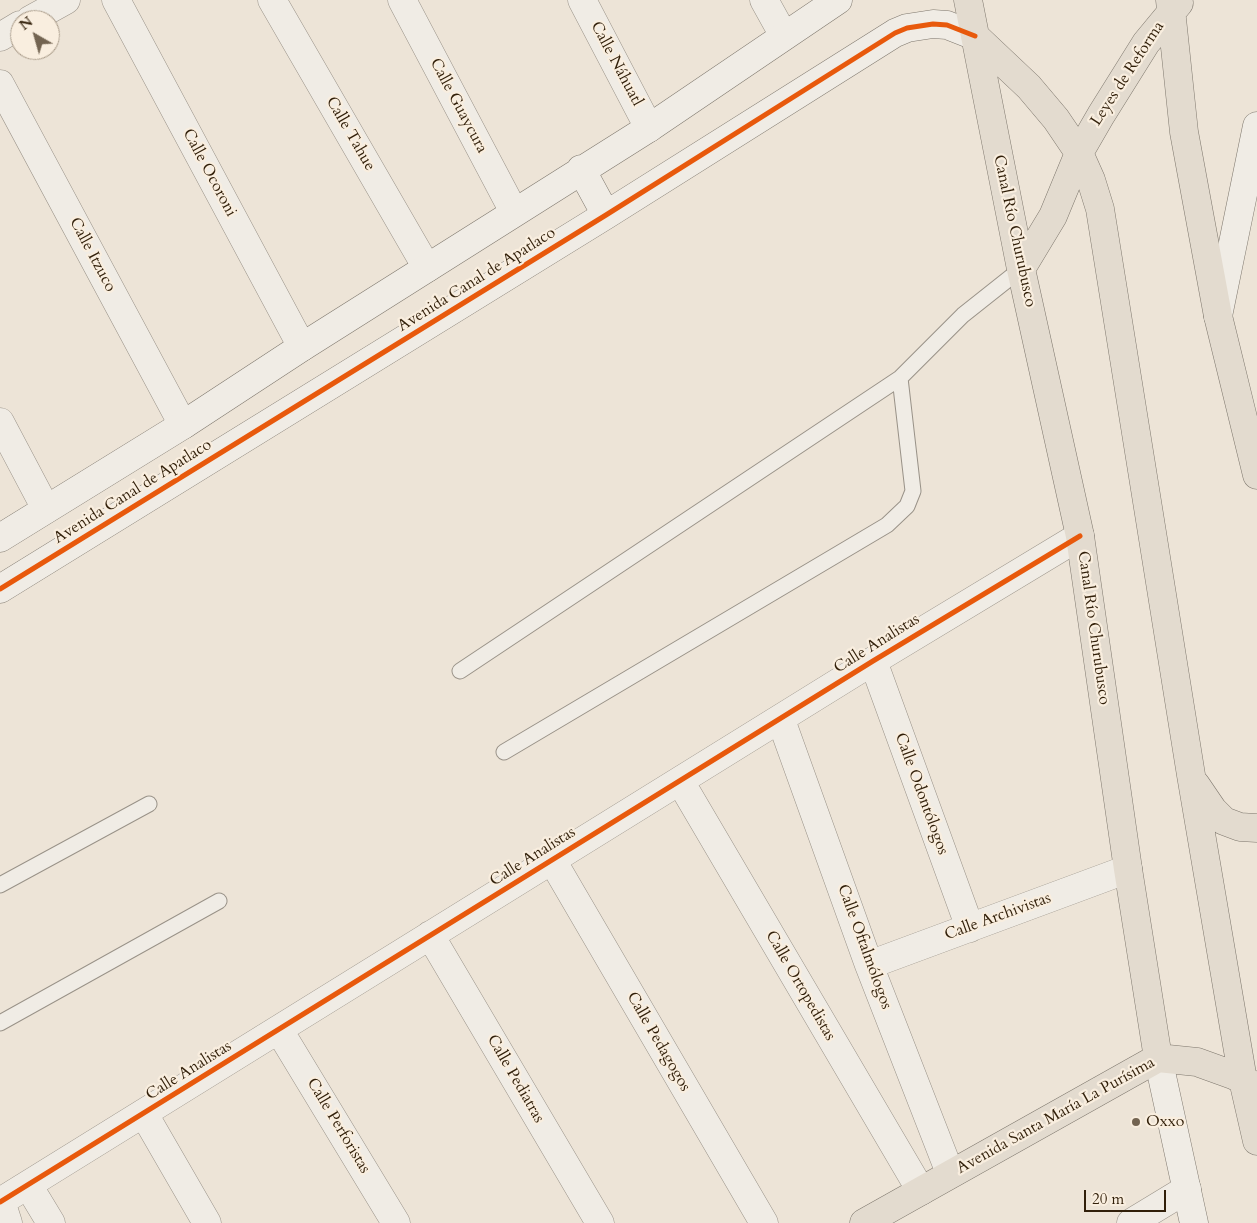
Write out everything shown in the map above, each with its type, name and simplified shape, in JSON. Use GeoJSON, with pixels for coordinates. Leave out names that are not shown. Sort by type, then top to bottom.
{"type":"FeatureCollection","features":[{"type":"Feature","properties":{"kind":"main road","name":"Canal Río Churubusco"},"geometry":{"type":"LineString","coordinates":[[968,0],[1021,269],[1080,536],[1128,869],[1158,1058]]}},
{"type":"Feature","properties":{"kind":"main road"},"geometry":{"type":"LineString","coordinates":[[1171,2],[1184,132],[1218,316],[1257,475]]}},
{"type":"Feature","properties":{"kind":"main road","name":"Leyes de Reforma"},"geometry":{"type":"LineString","coordinates":[[1021,269],[1054,216],[1079,153],[1171,2]]}},
{"type":"Feature","properties":{"kind":"main road"},"geometry":{"type":"LineString","coordinates":[[975,36],[1029,87],[1056,119],[1079,153],[1091,180],[1105,236],[1191,775],[1250,1083],[1257,1141]]}},
{"type":"Feature","properties":{"kind":"main road"},"geometry":{"type":"LineString","coordinates":[[1191,775],[1198,789],[1224,822],[1240,827],[1257,828]]}},
{"type":"Feature","properties":{"kind":"main road","name":"Avenida Santa María La Purísima"},"geometry":{"type":"LineString","coordinates":[[864,1223],[1158,1058],[1197,1062],[1250,1083]]}},
{"type":"Feature","properties":{"kind":"street","name":"Calle Ocoroni"},"geometry":{"type":"LineString","coordinates":[[116,0],[302,347]]}},
{"type":"Feature","properties":{"kind":"street","name":"Calle Tahue"},"geometry":{"type":"LineString","coordinates":[[272,0],[427,268]]}},
{"type":"Feature","properties":{"kind":"street","name":"Calle Guaycura"},"geometry":{"type":"LineString","coordinates":[[402,0],[514,212]]}},
{"type":"Feature","properties":{"kind":"street","name":"Calle Náhuatl"},"geometry":{"type":"LineString","coordinates":[[582,0],[649,128]]}},
{"type":"Feature","properties":{"kind":"street"},"geometry":{"type":"LineString","coordinates":[[764,0],[784,36]]}},
{"type":"Feature","properties":{"kind":"street","name":"Avenida Canal de Apatlaco"},"geometry":{"type":"LineString","coordinates":[[0,538],[183,425],[302,347],[649,128],[838,0]]}},
{"type":"Feature","properties":{"kind":"street"},"geometry":{"type":"LineString","coordinates":[[46,10],[58,2]]}},
{"type":"Feature","properties":{"kind":"street","name":"Avenida Canal de Apatlaco"},"geometry":{"type":"LineString","coordinates":[[0,589],[606,215],[895,33],[907,28],[933,24],[948,25],[975,36]]}},
{"type":"Feature","properties":{"kind":"street","name":"Calle Itzuco"},"geometry":{"type":"LineString","coordinates":[[0,84],[183,425]]}},
{"type":"Feature","properties":{"kind":"street"},"geometry":{"type":"LineString","coordinates":[[1218,316],[1257,126]]}},
{"type":"Feature","properties":{"kind":"street"},"geometry":{"type":"LineString","coordinates":[[582,169],[606,215]]}},
{"type":"Feature","properties":{"kind":"street"},"geometry":{"type":"LineString","coordinates":[[0,422],[46,509]]}},
{"type":"Feature","properties":{"kind":"street","name":"Calle Analistas"},"geometry":{"type":"LineString","coordinates":[[3,1208],[28,1184],[781,720],[873,661],[1080,536]]}},
{"type":"Feature","properties":{"kind":"street","name":"Calle Odontólogos"},"geometry":{"type":"LineString","coordinates":[[873,661],[970,928]]}},
{"type":"Feature","properties":{"kind":"street","name":"Calle Oftalmólogos"},"geometry":{"type":"LineString","coordinates":[[781,720],[869,965],[950,1174]]}},
{"type":"Feature","properties":{"kind":"street","name":"Calle Ortopedistas"},"geometry":{"type":"LineString","coordinates":[[680,781],[921,1191]]}},
{"type":"Feature","properties":{"kind":"street","name":"Calle Pedagogos"},"geometry":{"type":"LineString","coordinates":[[552,860],[764,1223]]}},
{"type":"Feature","properties":{"kind":"street","name":"Calle Archivistas"},"geometry":{"type":"LineString","coordinates":[[869,965],[1128,869]]}},
{"type":"Feature","properties":{"kind":"street","name":"Calle Pediatras"},"geometry":{"type":"LineString","coordinates":[[430,935],[600,1223]]}},
{"type":"Feature","properties":{"kind":"street","name":"Calle Perforistas"},"geometry":{"type":"LineString","coordinates":[[279,1030],[396,1223]]}},
{"type":"Feature","properties":{"kind":"street","name":"Canal Río Churubusco"},"geometry":{"type":"LineString","coordinates":[[1158,1058],[1194,1223]]}},
{"type":"Feature","properties":{"kind":"street"},"geometry":{"type":"LineString","coordinates":[[144,1114],[207,1223]]}},
{"type":"Feature","properties":{"kind":"street"},"geometry":{"type":"LineString","coordinates":[[28,1184],[51,1223]]}},
{"type":"Feature","properties":{"kind":"street"},"geometry":{"type":"LineString","coordinates":[[1131,1223],[1187,1189]]}},
{"type":"Feature","properties":{"kind":"lane"},"geometry":{"type":"LineString","coordinates":[[460,671],[900,378],[963,316],[1021,269]]}},
{"type":"Feature","properties":{"kind":"lane"},"geometry":{"type":"LineString","coordinates":[[504,752],[887,524],[907,506],[913,491],[900,378]]}},
{"type":"Feature","properties":{"kind":"lane"},"geometry":{"type":"LineString","coordinates":[[0,885],[149,804]]}},
{"type":"Feature","properties":{"kind":"lane"},"geometry":{"type":"LineString","coordinates":[[0,1023],[219,901]]}},
{"type":"Feature","properties":{"kind":"cycle path"},"geometry":{"type":"LineString","coordinates":[[0,589],[606,215],[895,33],[907,28],[933,24],[947,25],[975,36]]}},
{"type":"Feature","properties":{"kind":"cycle path"},"geometry":{"type":"LineString","coordinates":[[0,1202],[873,661],[1080,536]]}},
{"type":"Feature","properties":{"kind":"place","name":"Oxxo"},"geometry":{"type":"Point","coordinates":[1136,1122]}}]}
